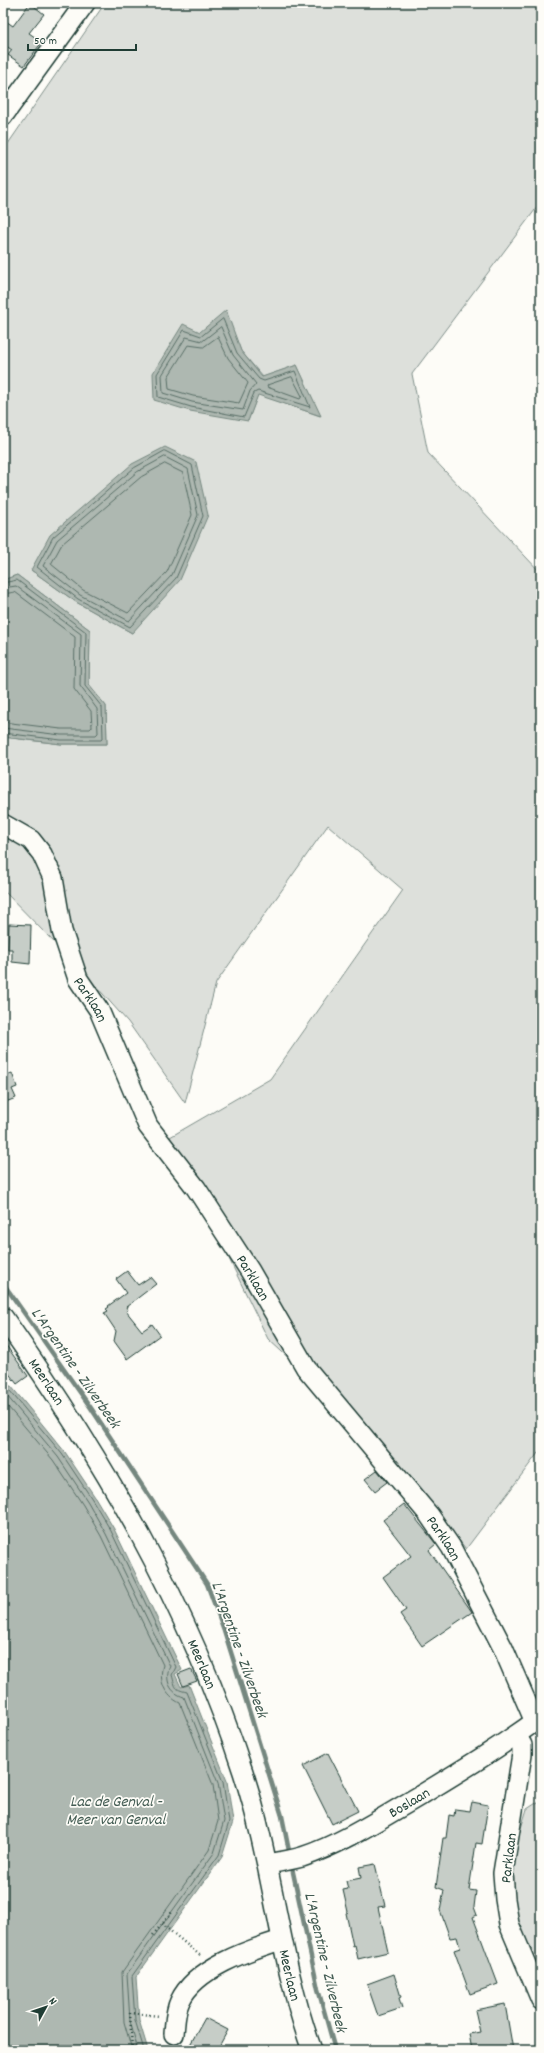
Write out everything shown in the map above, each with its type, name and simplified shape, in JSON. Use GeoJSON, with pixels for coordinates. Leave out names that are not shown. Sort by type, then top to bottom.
{"type":"FeatureCollection","features":[{"type":"Feature","properties":{"kind":"street"},"geometry":{"type":"LineString","coordinates":[[3,116],[85,3]]}},
{"type":"Feature","properties":{"kind":"street","name":"Parklaan"},"geometry":{"type":"LineString","coordinates":[[3,824],[31,840],[42,854],[53,878],[62,931],[78,980],[99,1010],[148,1126],[200,1194],[250,1271],[306,1368],[429,1515],[451,1547],[538,1720]]}},
{"type":"Feature","properties":{"kind":"street","name":"Meerlaan"},"geometry":{"type":"LineString","coordinates":[[3,1317],[58,1396],[122,1501],[179,1608],[214,1687],[275,1863],[281,1940],[302,2022],[312,2050]]}},
{"type":"Feature","properties":{"kind":"street","name":"Boslaan"},"geometry":{"type":"LineString","coordinates":[[275,1863],[302,1857],[324,1848],[380,1819],[517,1736],[538,1720]]}},
{"type":"Feature","properties":{"kind":"street","name":"Parklaan"},"geometry":{"type":"LineString","coordinates":[[517,1736],[522,1745],[522,1754],[503,1873],[505,1900],[509,1924],[538,1982],[541,2000]]}},
{"type":"Feature","properties":{"kind":"street"},"geometry":{"type":"LineString","coordinates":[[174,2034],[175,2019],[180,2000],[198,1978],[211,1969],[255,1948],[281,1940]]}},
{"type":"Feature","properties":{"kind":"path"},"geometry":{"type":"LineString","coordinates":[[153,1935],[173,1911]]}},
{"type":"Feature","properties":{"kind":"path"},"geometry":{"type":"LineString","coordinates":[[162,1924],[204,1958],[211,1969]]}},
{"type":"Feature","properties":{"kind":"path"},"geometry":{"type":"LineString","coordinates":[[132,2050],[130,2013],[143,2013]]}},
{"type":"Feature","properties":{"kind":"shaded area"},"geometry":{"type":"Polygon","coordinates":[[[105,3],[541,3],[541,202],[412,374],[428,453],[541,573],[541,1449],[466,1549],[384,1446],[268,1339],[170,1137],[270,1079],[403,890],[328,825],[216,983],[185,1103],[128,1022],[87,976],[3,890],[3,737],[61,744],[107,744],[106,706],[89,686],[90,630],[17,575],[3,580],[3,151],[105,3]],[[225,311],[248,421],[258,394],[320,416],[297,365],[263,377],[241,351],[225,311]],[[31,570],[76,602],[132,633],[31,570]]]}},
{"type":"Feature","properties":{"kind":"shaded area"},"geometry":{"type":"Polygon","coordinates":[[[541,1800],[541,1994],[525,1992],[508,1870],[527,1809],[541,1800]]]}},
{"type":"Feature","properties":{"kind":"water"},"geometry":{"type":"Polygon","coordinates":[[[226,310],[241,351],[262,377],[297,365],[321,416],[258,395],[248,421],[190,411],[154,400],[153,373],[183,324],[200,332],[226,310]]]}},
{"type":"Feature","properties":{"kind":"water"},"geometry":{"type":"Polygon","coordinates":[[[165,447],[196,462],[208,515],[180,580],[132,633],[76,602],[31,570],[50,535],[132,464],[165,447]]]}},
{"type":"Feature","properties":{"kind":"water"},"geometry":{"type":"Polygon","coordinates":[[[17,575],[90,630],[89,685],[106,706],[107,744],[61,744],[3,737],[3,580],[17,575]]]}},
{"type":"Feature","properties":{"kind":"water","name":"Lac de Genval - Meer van Genval"},"geometry":{"type":"Polygon","coordinates":[[[3,1381],[8,1386],[11,1386],[65,1452],[114,1529],[182,1670],[175,1674],[181,1687],[189,1685],[227,1781],[233,1822],[222,1857],[136,1977],[139,2020],[148,2050],[3,2050],[3,1381]]]}},
{"type":"Feature","properties":{"kind":"building"},"geometry":{"type":"Polygon","coordinates":[[[30,3],[44,14],[29,33],[42,42],[24,66],[8,55],[12,50],[3,44],[3,19],[13,26],[30,3]]]}},
{"type":"Feature","properties":{"kind":"building"},"geometry":{"type":"Polygon","coordinates":[[[9,924],[31,925],[30,964],[12,962],[12,949],[8,949],[9,924]]]}},
{"type":"Feature","properties":{"kind":"building"},"geometry":{"type":"Polygon","coordinates":[[[3,1067],[7,1075],[12,1073],[17,1087],[12,1089],[16,1098],[3,1103],[3,1067]]]}},
{"type":"Feature","properties":{"kind":"building"},"geometry":{"type":"Polygon","coordinates":[[[127,1271],[138,1285],[150,1277],[156,1284],[126,1307],[128,1310],[126,1311],[142,1331],[152,1324],[160,1335],[127,1359],[114,1341],[116,1331],[104,1313],[108,1311],[106,1309],[109,1307],[108,1306],[126,1293],[116,1279],[127,1271]]]}},
{"type":"Feature","properties":{"kind":"building"},"geometry":{"type":"Polygon","coordinates":[[[3,1341],[28,1376],[17,1384],[3,1366],[3,1341]]]}},
{"type":"Feature","properties":{"kind":"building"},"geometry":{"type":"Polygon","coordinates":[[[377,1470],[387,1482],[375,1491],[365,1479],[377,1470]]]}},
{"type":"Feature","properties":{"kind":"building"},"geometry":{"type":"Polygon","coordinates":[[[404,1504],[436,1544],[429,1550],[472,1612],[422,1646],[400,1614],[406,1610],[383,1577],[411,1556],[383,1520],[404,1504]]]}},
{"type":"Feature","properties":{"kind":"building"},"geometry":{"type":"Polygon","coordinates":[[[191,1669],[197,1681],[183,1686],[178,1674],[191,1669]]]}},
{"type":"Feature","properties":{"kind":"building"},"geometry":{"type":"Polygon","coordinates":[[[328,1753],[358,1811],[332,1824],[303,1766],[328,1753]]]}},
{"type":"Feature","properties":{"kind":"building"},"geometry":{"type":"Polygon","coordinates":[[[472,1802],[488,1805],[482,1844],[476,1843],[469,1890],[476,1891],[474,1907],[477,1915],[473,1917],[498,1984],[470,1994],[454,1950],[460,1948],[457,1937],[450,1938],[440,1910],[444,1890],[436,1887],[443,1838],[446,1838],[449,1815],[454,1816],[455,1809],[470,1811],[472,1802]]]}},
{"type":"Feature","properties":{"kind":"building"},"geometry":{"type":"Polygon","coordinates":[[[375,1864],[385,1906],[378,1907],[388,1952],[358,1959],[355,1945],[353,1946],[343,1890],[348,1889],[346,1881],[361,1878],[359,1867],[375,1864]]]}},
{"type":"Feature","properties":{"kind":"building"},"geometry":{"type":"Polygon","coordinates":[[[394,1974],[401,1997],[399,1998],[402,2008],[378,2016],[367,1984],[394,1974]]]}},
{"type":"Feature","properties":{"kind":"building"},"geometry":{"type":"Polygon","coordinates":[[[505,2004],[513,2050],[472,2050],[469,2034],[480,2032],[475,2010],[505,2004]]]}},
{"type":"Feature","properties":{"kind":"building"},"geometry":{"type":"Polygon","coordinates":[[[205,2018],[228,2030],[217,2050],[187,2050],[205,2018]]]}},
{"type":"Feature","properties":{"kind":"waterway","name":"L'Argentine - Zilverbeek"},"geometry":{"type":"LineString","coordinates":[[3,1283],[91,1408],[207,1584],[224,1630],[282,1816],[290,1856]]}},
{"type":"Feature","properties":{"kind":"waterway","name":"L'Argentine - Zilverbeek"},"geometry":{"type":"LineString","coordinates":[[291,1863],[318,1989],[335,2050]]}}]}
